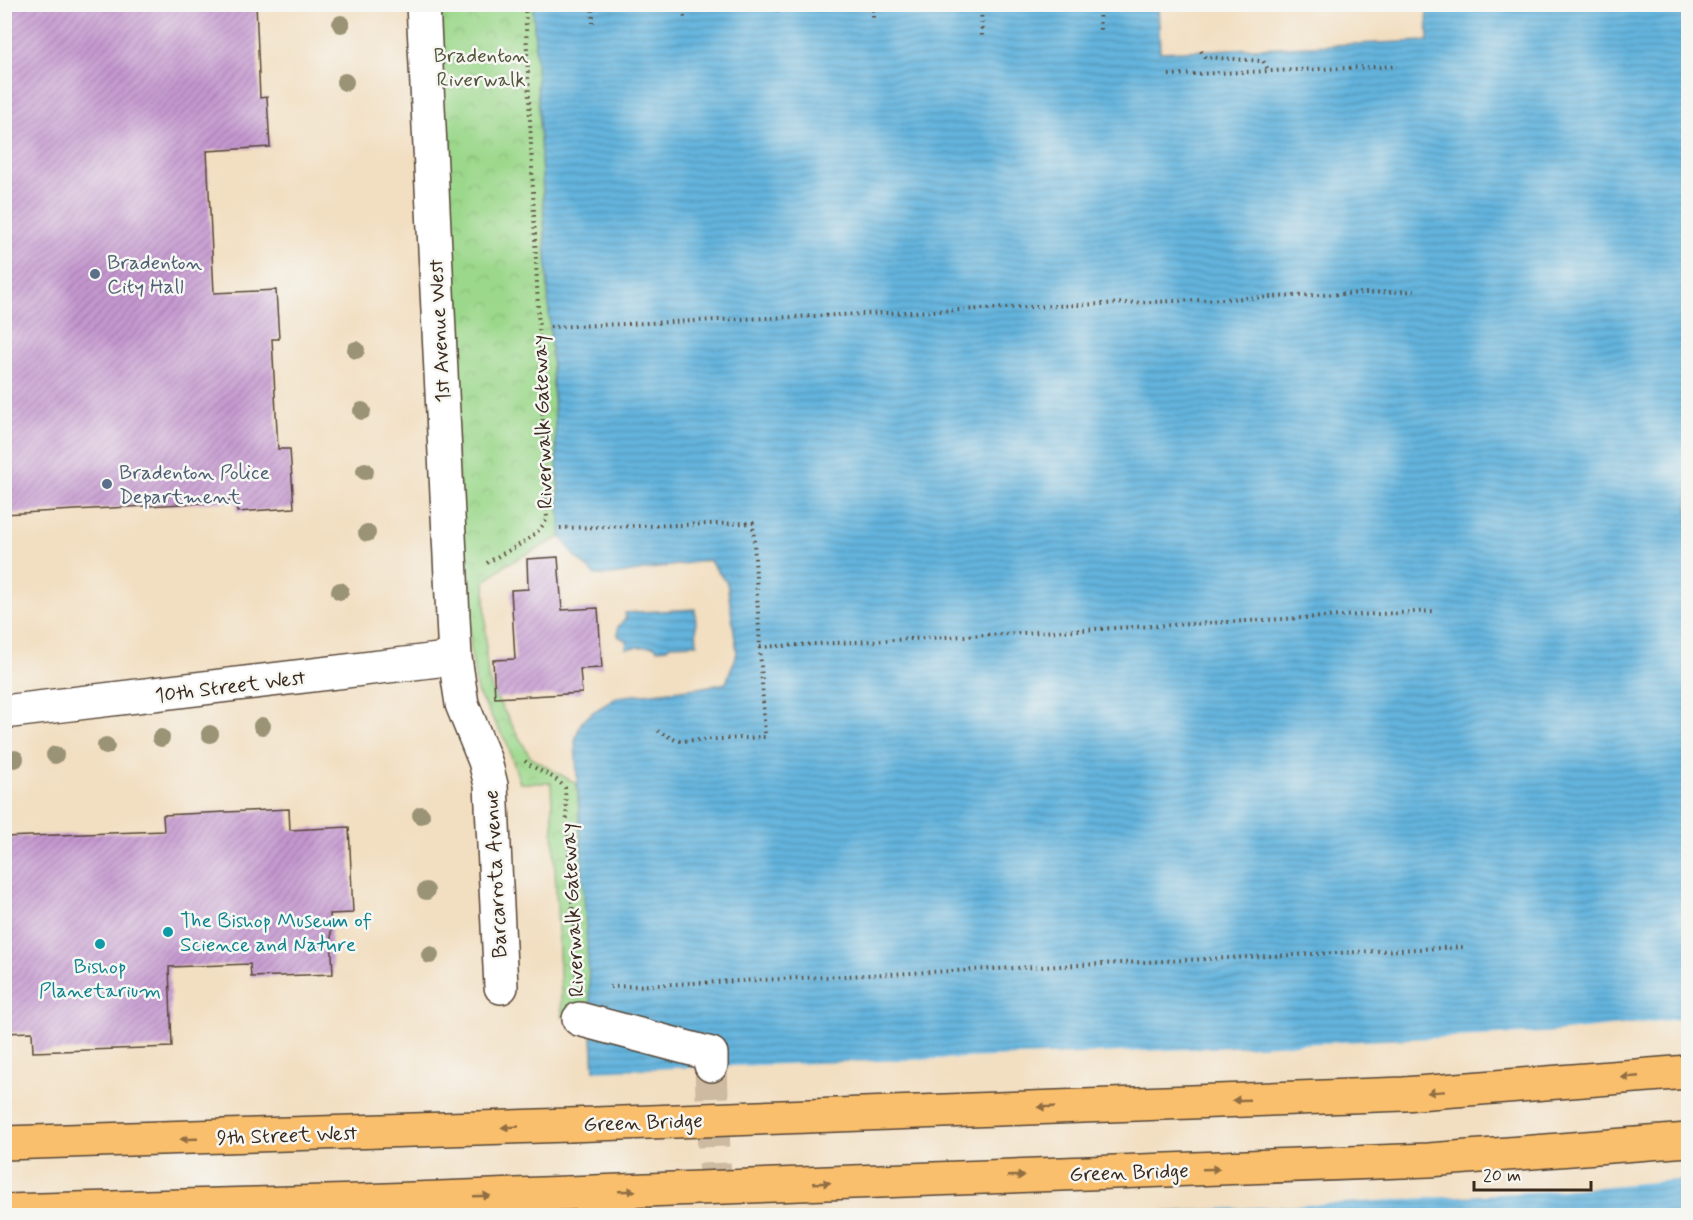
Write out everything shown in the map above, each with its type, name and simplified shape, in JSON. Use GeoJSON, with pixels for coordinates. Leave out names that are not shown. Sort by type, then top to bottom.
{"type":"FeatureCollection","features":[{"type":"Feature","properties":{"kind":"main road","name":"Green Bridge"},"geometry":{"type":"LineString","coordinates":[[569,1125],[1404,1094],[1689,1072]]}},
{"type":"Feature","properties":{"kind":"main road","name":"9th Street West"},"geometry":{"type":"LineString","coordinates":[[4,1143],[569,1125]]}},
{"type":"Feature","properties":{"kind":"main road","name":"Green Bridge"},"geometry":{"type":"LineString","coordinates":[[4,1210],[313,1203],[1429,1160],[1689,1140]]}},
{"type":"Feature","properties":{"kind":"street","name":"1st Avenue West"},"geometry":{"type":"LineString","coordinates":[[423,4],[456,658]]}},
{"type":"Feature","properties":{"kind":"street","name":"10th Street West"},"geometry":{"type":"LineString","coordinates":[[4,712],[290,680],[456,658]]}},
{"type":"Feature","properties":{"kind":"street","name":"Barcarrota Avenue"},"geometry":{"type":"LineString","coordinates":[[456,658],[462,704],[485,761],[491,785],[501,987]]}},
{"type":"Feature","properties":{"kind":"street","name":"Riverwalk Gateway"},"geometry":{"type":"LineString","coordinates":[[579,1019],[711,1054],[711,1065]]}},
{"type":"Feature","properties":{"kind":"path","name":"Riverwalk Gateway"},"geometry":{"type":"LineString","coordinates":[[482,567],[534,536],[547,519],[525,4]]}},
{"type":"Feature","properties":{"kind":"path"},"geometry":{"type":"LineString","coordinates":[[592,4],[593,22]]}},
{"type":"Feature","properties":{"kind":"path"},"geometry":{"type":"LineString","coordinates":[[684,4],[684,18]]}},
{"type":"Feature","properties":{"kind":"path"},"geometry":{"type":"LineString","coordinates":[[777,4],[778,16]]}},
{"type":"Feature","properties":{"kind":"path"},"geometry":{"type":"LineString","coordinates":[[873,4],[873,22]]}},
{"type":"Feature","properties":{"kind":"path"},"geometry":{"type":"LineString","coordinates":[[981,4],[982,39]]}},
{"type":"Feature","properties":{"kind":"path"},"geometry":{"type":"LineString","coordinates":[[1099,4],[1100,32]]}},
{"type":"Feature","properties":{"kind":"path"},"geometry":{"type":"LineString","coordinates":[[1201,51],[1205,57],[1263,61],[1269,71]]}},
{"type":"Feature","properties":{"kind":"path"},"geometry":{"type":"LineString","coordinates":[[1169,75],[1397,66]]}},
{"type":"Feature","properties":{"kind":"path"},"geometry":{"type":"LineString","coordinates":[[550,327],[1414,291]]}},
{"type":"Feature","properties":{"kind":"path"},"geometry":{"type":"LineString","coordinates":[[560,528],[753,523],[765,737],[677,741],[658,731]]}},
{"type":"Feature","properties":{"kind":"path"},"geometry":{"type":"LineString","coordinates":[[760,647],[1434,611]]}},
{"type":"Feature","properties":{"kind":"path","name":"Riverwalk Gateway"},"geometry":{"type":"LineString","coordinates":[[523,760],[535,770],[554,778],[565,788],[579,1019]]}},
{"type":"Feature","properties":{"kind":"path"},"geometry":{"type":"LineString","coordinates":[[601,987],[1463,947]]}},
{"type":"Feature","properties":{"kind":"green space","name":"Bradenton Riverwalk"},"geometry":{"type":"Polygon","coordinates":[[[423,5],[533,5],[561,537],[505,565],[485,581],[488,677],[492,690],[531,758],[577,784],[581,842],[664,1052],[609,1040],[562,1016],[551,783],[520,783],[507,743],[477,692],[471,652],[423,5]]]}},
{"type":"Feature","properties":{"kind":"water"},"geometry":{"type":"Polygon","coordinates":[[[533,5],[1158,5],[1160,52],[1428,41],[1427,5],[1688,5],[1688,1215],[654,1215],[647,1081],[594,1071],[575,740],[581,723],[593,712],[617,697],[726,683],[737,653],[727,583],[709,560],[612,575],[595,575],[576,557],[561,537],[533,5]]]}},
{"type":"Feature","properties":{"kind":"water"},"geometry":{"type":"Polygon","coordinates":[[[695,609],[697,644],[670,645],[667,648],[657,649],[654,646],[626,648],[627,641],[618,636],[618,627],[626,618],[625,613],[695,609]]]}},
{"type":"Feature","properties":{"kind":"pier"},"geometry":{"type":"Polygon","coordinates":[[[1688,1018],[1688,1179],[1563,1190],[1291,1206],[1056,1216],[651,1216],[644,1084],[594,1074],[591,1071],[1076,1054],[1545,1033],[1688,1018]]]}},
{"type":"Feature","properties":{"kind":"building","name":"Bradenton City Hall"},"geometry":{"type":"Polygon","coordinates":[[[4,4],[256,4],[260,98],[267,97],[270,147],[207,151],[214,293],[276,290],[279,339],[272,339],[278,449],[290,449],[294,508],[237,512],[236,501],[4,514],[4,4]]]}},
{"type":"Feature","properties":{"kind":"building"},"geometry":{"type":"Polygon","coordinates":[[[558,557],[562,610],[598,608],[602,668],[580,669],[582,693],[495,698],[493,660],[515,659],[511,590],[528,589],[527,559],[558,557]]]}},
{"type":"Feature","properties":{"kind":"building","name":"The Bishop Museum of Science and Nature"},"geometry":{"type":"Polygon","coordinates":[[[289,809],[290,830],[349,827],[353,913],[330,914],[333,974],[251,977],[250,964],[169,967],[172,1047],[33,1052],[32,1032],[4,1033],[4,837],[164,831],[163,815],[289,809]]]}},
{"type":"Feature","properties":{"kind":"tunnel"},"geometry":{"type":"LineString","coordinates":[[711,1065],[716,1216]]}},
{"type":"Feature","properties":{"kind":"place","name":"Bradenton City Hall"},"geometry":{"type":"Point","coordinates":[95,274]}},
{"type":"Feature","properties":{"kind":"place","name":"Bradenton Police Department"},"geometry":{"type":"Point","coordinates":[107,484]}},
{"type":"Feature","properties":{"kind":"place","name":"The Bishop Museum of Science and Nature"},"geometry":{"type":"Point","coordinates":[168,932]}},
{"type":"Feature","properties":{"kind":"place","name":"Bishop Planetarium"},"geometry":{"type":"Point","coordinates":[100,944]}}]}
